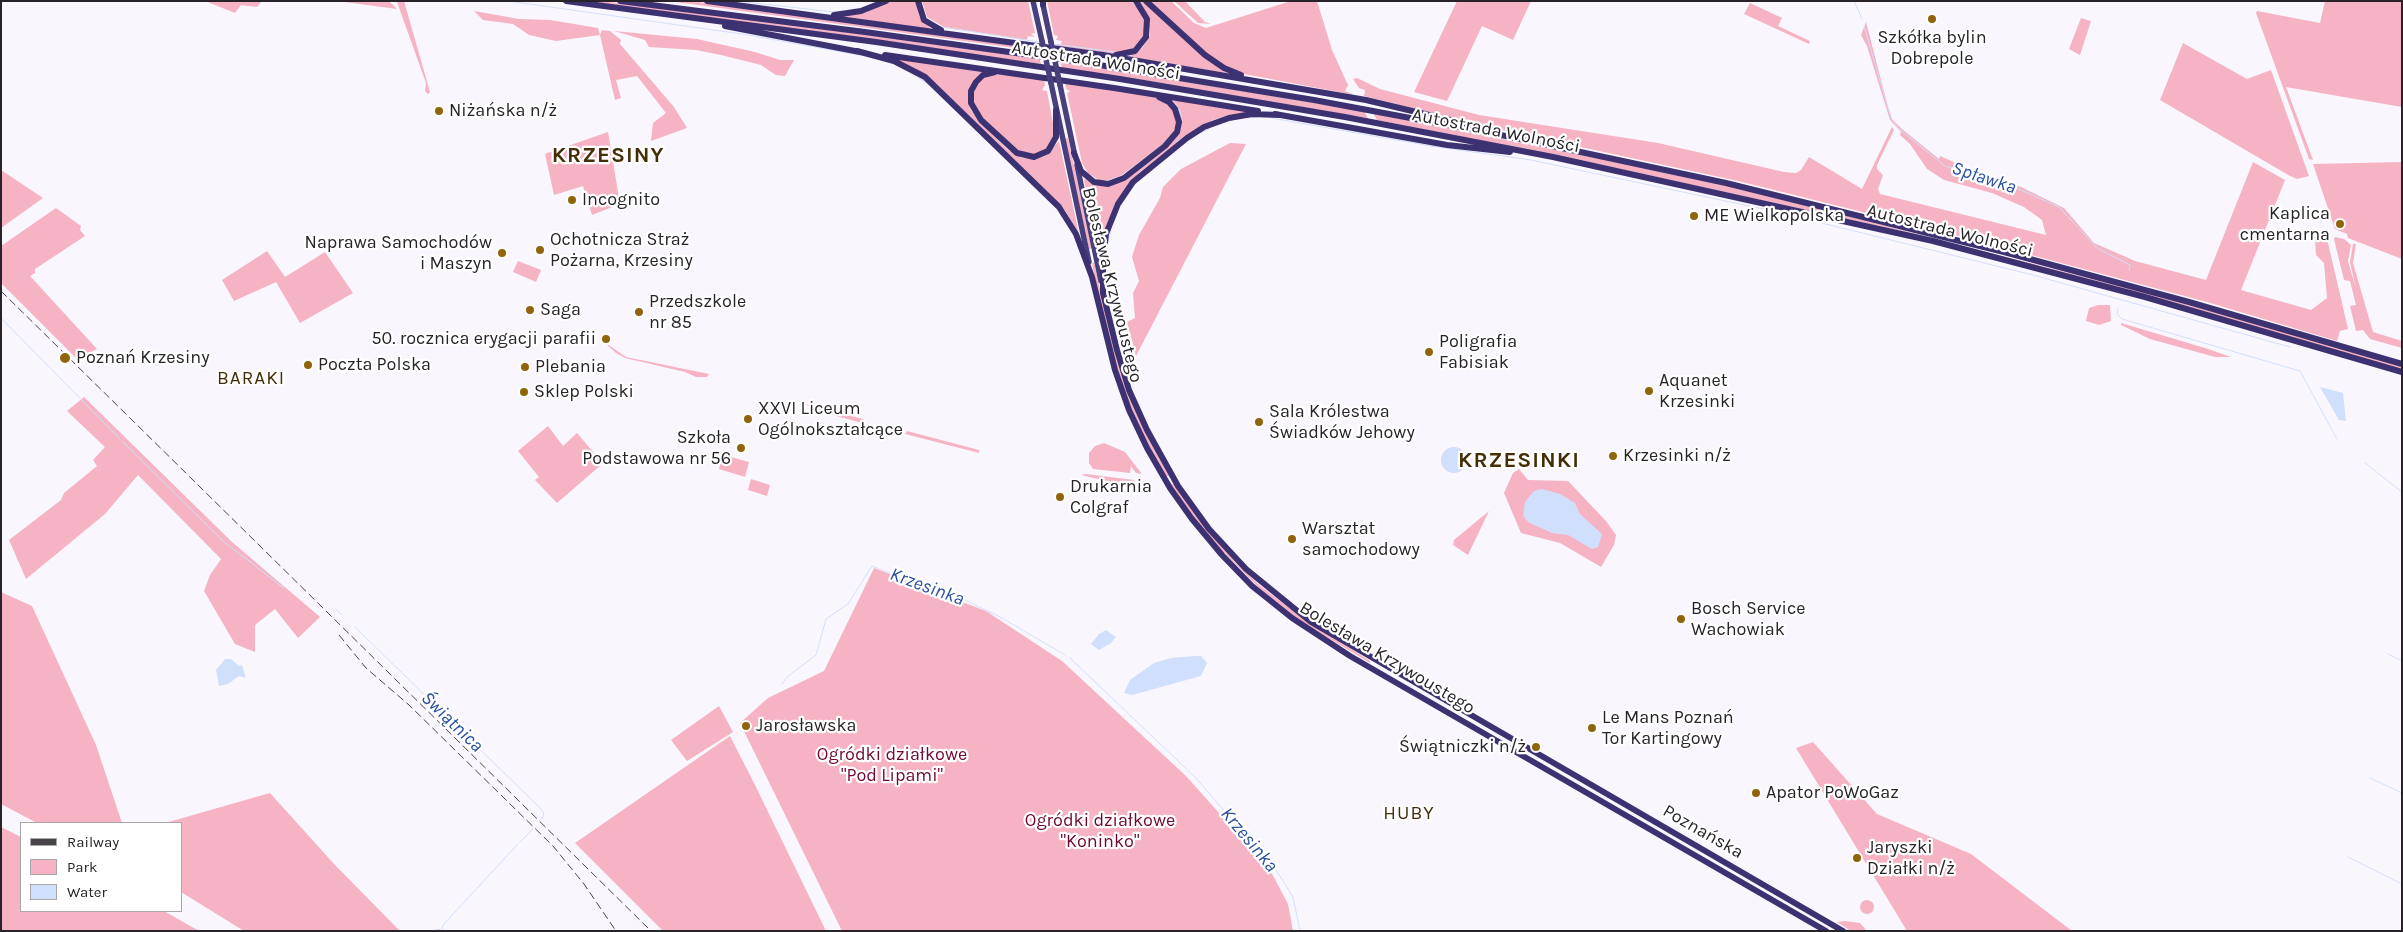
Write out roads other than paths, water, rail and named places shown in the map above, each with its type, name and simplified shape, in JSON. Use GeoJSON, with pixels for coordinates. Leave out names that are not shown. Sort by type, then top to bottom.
{"type":"FeatureCollection","features":[{"type":"Feature","properties":{"kind":"highway","name":"Autostrada Wolności"},"geometry":{"type":"LineString","coordinates":[[566,1],[894,45],[1130,81],[1335,115],[1553,157],[1933,241],[2219,318],[2402,372]]}},
{"type":"Feature","properties":{"kind":"highway","name":"Autostrada Wolności"},"geometry":{"type":"LineString","coordinates":[[620,1],[1100,64],[1314,100],[1496,134],[1719,181],[1966,242],[2189,302],[2402,364]]}},
{"type":"Feature","properties":{"kind":"highway"},"geometry":{"type":"LineString","coordinates":[[707,1],[1102,55],[1267,82],[1383,103],[1469,125],[1496,134]]}},
{"type":"Feature","properties":{"kind":"highway"},"geometry":{"type":"LineString","coordinates":[[808,14],[848,14],[886,1]]}},
{"type":"Feature","properties":{"kind":"highway"},"geometry":{"type":"LineString","coordinates":[[918,1],[921,14],[929,24],[941,30],[967,36]]}},
{"type":"Feature","properties":{"kind":"highway","name":"Bolesława Krzywoustego"},"geometry":{"type":"LineString","coordinates":[[1033,1],[1110,357],[1136,426],[1174,495],[1222,555],[1266,598],[1311,632],[1542,767]]}},
{"type":"Feature","properties":{"kind":"highway"},"geometry":{"type":"LineString","coordinates":[[1102,55],[1130,54],[1139,48],[1145,40],[1147,22],[1136,1]]}},
{"type":"Feature","properties":{"kind":"highway"},"geometry":{"type":"LineString","coordinates":[[1146,1],[1213,62],[1241,75],[1267,82]]}},
{"type":"Feature","properties":{"kind":"highway","name":"Bolesława Krzywoustego"},"geometry":{"type":"LineString","coordinates":[[1043,3],[1103,293],[1123,370],[1147,430],[1178,486],[1227,549],[1269,590],[1311,622],[1547,760]]}},
{"type":"Feature","properties":{"kind":"highway"},"geometry":{"type":"LineString","coordinates":[[697,18],[806,43],[1151,93],[1451,146],[1553,157]]}},
{"type":"Feature","properties":{"kind":"highway"},"geometry":{"type":"LineString","coordinates":[[857,51],[885,58],[910,68],[925,77],[954,104],[1059,207],[1076,234],[1092,277]]}},
{"type":"Feature","properties":{"kind":"highway"},"geometry":{"type":"LineString","coordinates":[[1009,72],[996,72],[981,76],[973,86],[970,98],[977,116],[1012,149],[1028,157],[1037,157],[1048,151],[1056,137],[1056,110]]}},
{"type":"Feature","properties":{"kind":"highway"},"geometry":{"type":"LineString","coordinates":[[1074,153],[1079,168],[1085,176],[1104,184],[1121,179],[1154,155],[1174,137],[1179,122],[1177,111],[1171,103],[1151,93]]}},
{"type":"Feature","properties":{"kind":"highway"},"geometry":{"type":"LineString","coordinates":[[1103,293],[1103,259],[1106,234],[1118,204],[1136,179],[1187,138],[1215,122],[1243,115],[1279,115]]}},
{"type":"Feature","properties":{"kind":"highway","name":"Poznańska"},"geometry":{"type":"LineString","coordinates":[[1547,760],[1843,931]]}},
{"type":"Feature","properties":{"kind":"highway","name":"Poznańska"},"geometry":{"type":"LineString","coordinates":[[1542,767],[1826,931]]}},
{"type":"Feature","properties":{"kind":"highway"},"geometry":{"type":"LineString","coordinates":[[1811,912],[1832,918]]}},
{"type":"Feature","properties":{"kind":"water"},"geometry":{"type":"Polygon","coordinates":[[[2320,387],[2343,393],[2346,421],[2339,420],[2320,387]]]}},
{"type":"Feature","properties":{"kind":"water"},"geometry":{"type":"Polygon","coordinates":[[[1454,447],[1463,451],[1467,460],[1463,469],[1454,473],[1445,469],[1441,460],[1445,451],[1454,447]]]}},
{"type":"Feature","properties":{"kind":"water"},"geometry":{"type":"Polygon","coordinates":[[[1542,489],[1560,494],[1575,503],[1580,514],[1602,534],[1598,547],[1592,549],[1568,535],[1552,533],[1528,522],[1523,516],[1525,502],[1534,491],[1542,489]]]}},
{"type":"Feature","properties":{"kind":"water"},"geometry":{"type":"Polygon","coordinates":[[[1106,630],[1116,637],[1111,643],[1099,650],[1091,644],[1099,634],[1106,630]]]}},
{"type":"Feature","properties":{"kind":"water"},"geometry":{"type":"Polygon","coordinates":[[[1201,656],[1207,663],[1201,676],[1132,695],[1124,693],[1130,680],[1154,663],[1171,658],[1201,656]]]}},
{"type":"Feature","properties":{"kind":"water"},"geometry":{"type":"Polygon","coordinates":[[[225,659],[231,659],[239,666],[242,665],[246,678],[239,676],[228,684],[219,686],[216,670],[225,659]]]}},
{"type":"Feature","properties":{"kind":"waterway"},"geometry":{"type":"LineString","coordinates":[[508,1],[742,34],[865,56]]}},
{"type":"Feature","properties":{"kind":"waterway"},"geometry":{"type":"LineString","coordinates":[[736,1],[834,12]]}},
{"type":"Feature","properties":{"kind":"waterway"},"geometry":{"type":"LineString","coordinates":[[1131,1],[1136,6]]}},
{"type":"Feature","properties":{"kind":"waterway","name":"Spławka"},"geometry":{"type":"LineString","coordinates":[[1854,1],[1862,19]]}},
{"type":"Feature","properties":{"kind":"waterway","name":"Spławka"},"geometry":{"type":"LineString","coordinates":[[1864,26],[1891,118],[1899,129],[1945,166],[2012,186],[2059,207],[2097,248],[2130,265],[2129,270]]}},
{"type":"Feature","properties":{"kind":"waterway"},"geometry":{"type":"LineString","coordinates":[[942,27],[1039,42]]}},
{"type":"Feature","properties":{"kind":"waterway"},"geometry":{"type":"LineString","coordinates":[[1053,44],[1116,52]]}},
{"type":"Feature","properties":{"kind":"waterway"},"geometry":{"type":"LineString","coordinates":[[919,78],[928,84]]}},
{"type":"Feature","properties":{"kind":"waterway"},"geometry":{"type":"LineString","coordinates":[[1173,100],[1180,111],[1182,121]]}},
{"type":"Feature","properties":{"kind":"waterway"},"geometry":{"type":"LineString","coordinates":[[1211,121],[1224,117]]}},
{"type":"Feature","properties":{"kind":"waterway"},"geometry":{"type":"LineString","coordinates":[[1248,118],[1259,117]]}},
{"type":"Feature","properties":{"kind":"waterway"},"geometry":{"type":"LineString","coordinates":[[1271,118],[1431,146],[1531,160],[1773,211],[2033,275],[2290,347]]}},
{"type":"Feature","properties":{"kind":"waterway"},"geometry":{"type":"LineString","coordinates":[[1201,133],[1209,129]]}},
{"type":"Feature","properties":{"kind":"waterway"},"geometry":{"type":"LineString","coordinates":[[1176,142],[1184,137]]}},
{"type":"Feature","properties":{"kind":"waterway"},"geometry":{"type":"LineString","coordinates":[[1108,242],[1111,231]]}},
{"type":"Feature","properties":{"kind":"waterway","name":"Spławka"},"geometry":{"type":"LineString","coordinates":[[2118,309],[2117,314],[2122,319],[2300,371],[2337,439]]}},
{"type":"Feature","properties":{"kind":"waterway","name":"Świątnica"},"geometry":{"type":"LineString","coordinates":[[1,318],[120,439]]}},
{"type":"Feature","properties":{"kind":"waterway","name":"Świątnica"},"geometry":{"type":"LineString","coordinates":[[122,441],[224,542],[284,588]]}},
{"type":"Feature","properties":{"kind":"waterway","name":"Spławka"},"geometry":{"type":"LineString","coordinates":[[2365,463],[2402,492]]}},
{"type":"Feature","properties":{"kind":"waterway","name":"Krzesinka"},"geometry":{"type":"LineString","coordinates":[[782,684],[787,677],[816,655],[826,619],[848,604],[872,566],[929,589],[957,596],[1002,618],[1065,655]]}},
{"type":"Feature","properties":{"kind":"waterway","name":"Świątnica"},"geometry":{"type":"LineString","coordinates":[[336,609],[342,615]]}},
{"type":"Feature","properties":{"kind":"waterway","name":"Świątnica"},"geometry":{"type":"LineString","coordinates":[[355,627],[540,808],[544,813],[542,819]]}},
{"type":"Feature","properties":{"kind":"waterway"},"geometry":{"type":"LineString","coordinates":[[2388,654],[2402,661]]}},
{"type":"Feature","properties":{"kind":"waterway","name":"Krzesinka"},"geometry":{"type":"LineString","coordinates":[[1070,658],[1196,778],[1278,873],[1293,897],[1300,931]]}},
{"type":"Feature","properties":{"kind":"waterway"},"geometry":{"type":"LineString","coordinates":[[2370,778],[2402,793]]}},
{"type":"Feature","properties":{"kind":"waterway","name":"Świątnica"},"geometry":{"type":"LineString","coordinates":[[520,842],[533,829]]}},
{"type":"Feature","properties":{"kind":"waterway","name":"Świątnica"},"geometry":{"type":"LineString","coordinates":[[442,931],[443,925],[517,845]]}},
{"type":"Feature","properties":{"kind":"waterway"},"geometry":{"type":"LineString","coordinates":[[2348,857],[2402,884]]}},
{"type":"Feature","properties":{"kind":"waterway"},"geometry":{"type":"LineString","coordinates":[[434,931],[437,929],[441,930]]}},
{"type":"Feature","properties":{"kind":"railway"},"geometry":{"type":"LineString","coordinates":[[1,291],[651,931]]}},
{"type":"Feature","properties":{"kind":"railway"},"geometry":{"type":"LineString","coordinates":[[339,635],[366,668],[409,705],[553,846],[584,884],[616,931]]}},
{"type":"Feature","properties":{"kind":"place","name":"Szkółka bylin Dobrepole"},"geometry":{"type":"Point","coordinates":[1932,19]}},
{"type":"Feature","properties":{"kind":"place","name":"Niżańska n/ż"},"geometry":{"type":"Point","coordinates":[439,111]}},
{"type":"Feature","properties":{"kind":"place","name":"Incognito"},"geometry":{"type":"Point","coordinates":[572,200]}},
{"type":"Feature","properties":{"kind":"place","name":"ME Wielkopolska"},"geometry":{"type":"Point","coordinates":[1694,216]}},
{"type":"Feature","properties":{"kind":"place","name":"Kaplica cmentarna"},"geometry":{"type":"Point","coordinates":[2340,224]}},
{"type":"Feature","properties":{"kind":"place","name":"Ochotnicza Straż Pożarna, Krzesiny"},"geometry":{"type":"Point","coordinates":[540,250]}},
{"type":"Feature","properties":{"kind":"place","name":"Naprawa Samochodów i Maszyn"},"geometry":{"type":"Point","coordinates":[502,253]}},
{"type":"Feature","properties":{"kind":"place","name":"Saga"},"geometry":{"type":"Point","coordinates":[530,310]}},
{"type":"Feature","properties":{"kind":"place","name":"Przedszkole nr 85"},"geometry":{"type":"Point","coordinates":[639,312]}},
{"type":"Feature","properties":{"kind":"place","name":"50. rocznica erygacji parafii"},"geometry":{"type":"Point","coordinates":[606,339]}},
{"type":"Feature","properties":{"kind":"place","name":"Poligrafia Fabisiak"},"geometry":{"type":"Point","coordinates":[1429,352]}},
{"type":"Feature","properties":{"kind":"place","name":"Poznań Krzesiny"},"geometry":{"type":"Point","coordinates":[65,358]}},
{"type":"Feature","properties":{"kind":"place","name":"Poczta Polska"},"geometry":{"type":"Point","coordinates":[308,365]}},
{"type":"Feature","properties":{"kind":"place","name":"Plebania"},"geometry":{"type":"Point","coordinates":[525,367]}},
{"type":"Feature","properties":{"kind":"place","name":"Aquanet Krzesinki"},"geometry":{"type":"Point","coordinates":[1649,391]}},
{"type":"Feature","properties":{"kind":"place","name":"Sklep Polski"},"geometry":{"type":"Point","coordinates":[524,392]}},
{"type":"Feature","properties":{"kind":"place","name":"XXVI Liceum Ogólnokształcące"},"geometry":{"type":"Point","coordinates":[748,419]}},
{"type":"Feature","properties":{"kind":"place","name":"Sala Królestwa Świadków Jehowy"},"geometry":{"type":"Point","coordinates":[1259,422]}},
{"type":"Feature","properties":{"kind":"place","name":"Szkoła Podstawowa nr 56"},"geometry":{"type":"Point","coordinates":[741,448]}},
{"type":"Feature","properties":{"kind":"place","name":"Krzesinki n/ż"},"geometry":{"type":"Point","coordinates":[1613,456]}},
{"type":"Feature","properties":{"kind":"place","name":"Drukarnia Colgraf"},"geometry":{"type":"Point","coordinates":[1060,497]}},
{"type":"Feature","properties":{"kind":"place","name":"Warsztat samochodowy"},"geometry":{"type":"Point","coordinates":[1292,539]}},
{"type":"Feature","properties":{"kind":"place","name":"Bosch Service Wachowiak"},"geometry":{"type":"Point","coordinates":[1681,619]}},
{"type":"Feature","properties":{"kind":"place","name":"Jarosławska"},"geometry":{"type":"Point","coordinates":[746,726]}},
{"type":"Feature","properties":{"kind":"place","name":"Le Mans Poznań Tor Kartingowy"},"geometry":{"type":"Point","coordinates":[1592,728]}},
{"type":"Feature","properties":{"kind":"place","name":"Świątniczki n/ż"},"geometry":{"type":"Point","coordinates":[1536,747]}},
{"type":"Feature","properties":{"kind":"place","name":"Apator PoWoGaz"},"geometry":{"type":"Point","coordinates":[1756,793]}},
{"type":"Feature","properties":{"kind":"place","name":"Jaryszki Działki n/ż"},"geometry":{"type":"Point","coordinates":[1857,858]}},
{"type":"Feature","properties":{"kind":"district","name":"KRZESINY"},"geometry":{"type":"Point","coordinates":[608,156]}},
{"type":"Feature","properties":{"kind":"district","name":"BARAKI"},"geometry":{"type":"Point","coordinates":[251,379]}},
{"type":"Feature","properties":{"kind":"district","name":"KRZESINKI"},"geometry":{"type":"Point","coordinates":[1519,461]}},
{"type":"Feature","properties":{"kind":"district","name":"HUBY"},"geometry":{"type":"Point","coordinates":[1409,814]}},
{"type":"Feature","properties":{"kind":"park label","name":"Ogródki działkowe \"Pod Lipami\""},"geometry":{"type":"Point","coordinates":[892,765]}},
{"type":"Feature","properties":{"kind":"park label","name":"Ogródki działkowe \"Koninko\""},"geometry":{"type":"Point","coordinates":[1100,831]}}]}
